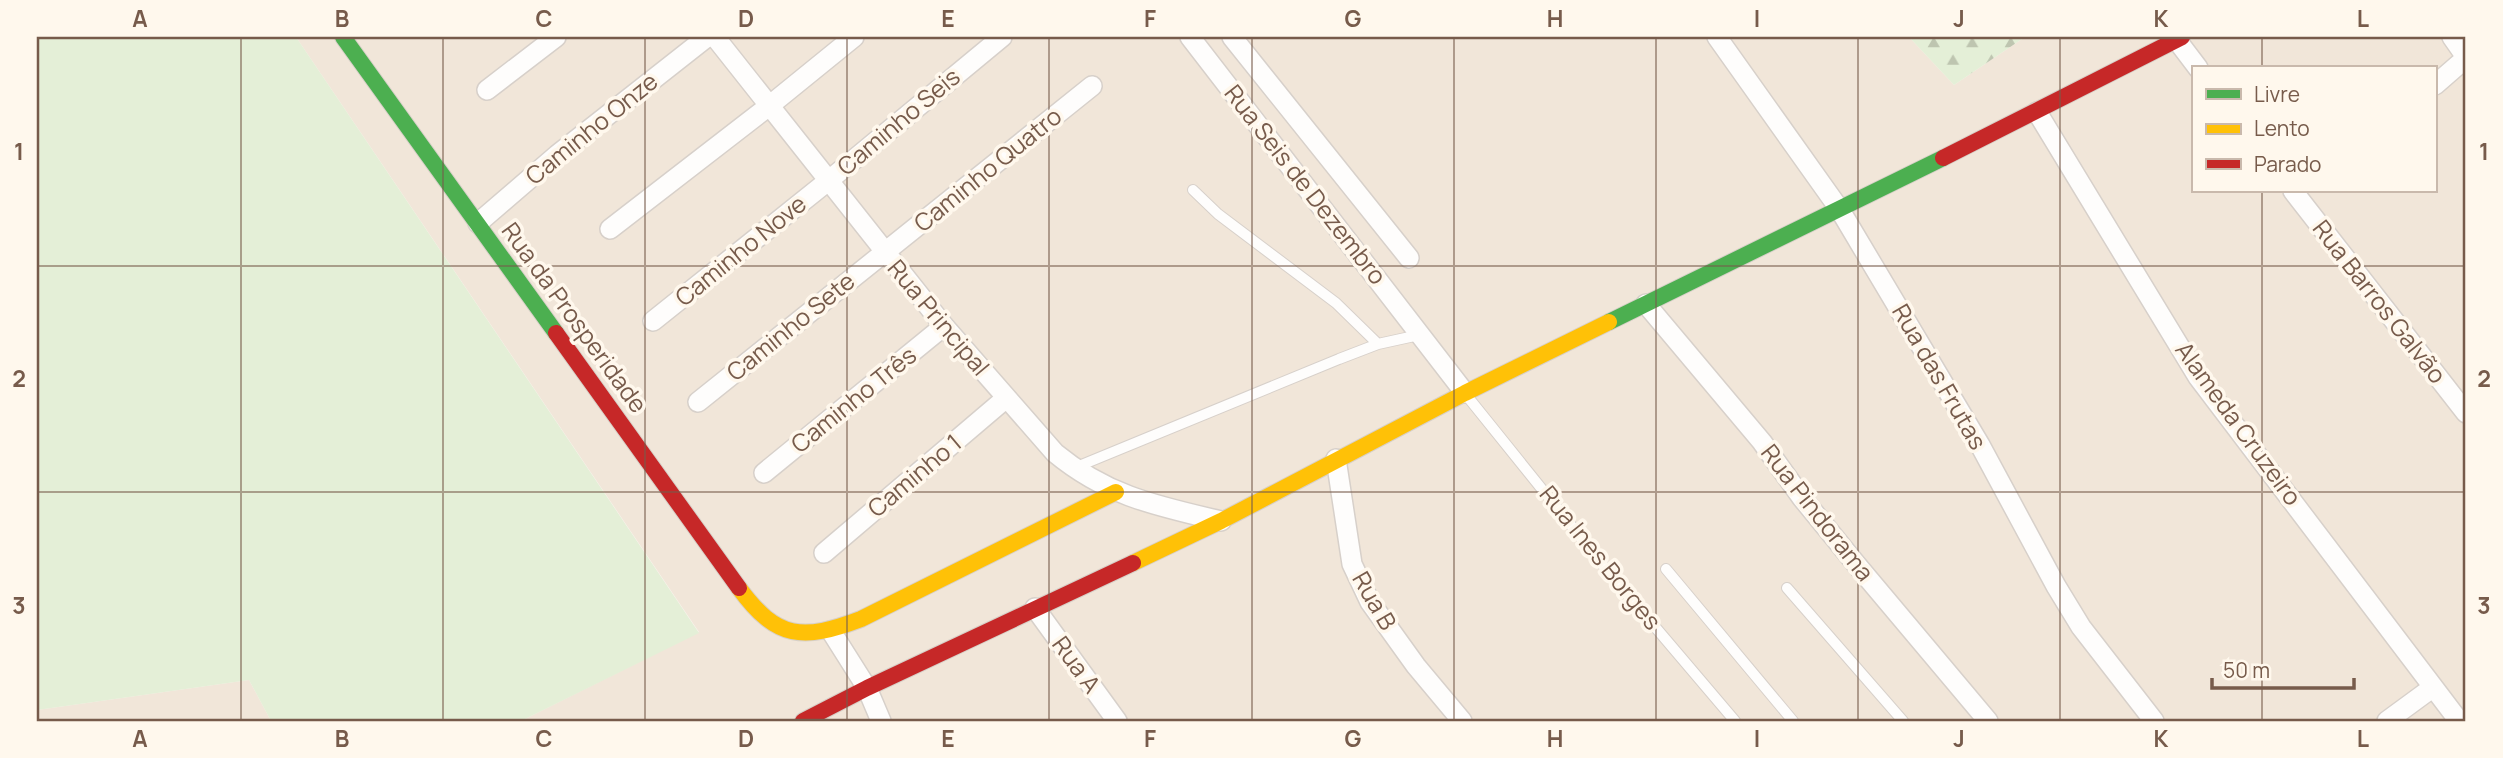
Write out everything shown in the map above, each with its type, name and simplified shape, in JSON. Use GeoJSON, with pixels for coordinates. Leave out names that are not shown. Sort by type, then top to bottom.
{"type":"FeatureCollection","features":[{"type":"Feature","properties":{"kind":"main road","name":"Rua da Prosperidade"},"geometry":{"type":"LineString","coordinates":[[342,37],[755,610],[768,624],[793,632],[831,631]]}},
{"type":"Feature","properties":{"kind":"main road"},"geometry":{"type":"LineString","coordinates":[[803,721],[867,688],[1221,521],[1465,393],[1840,210],[2179,38]]}},
{"type":"Feature","properties":{"kind":"main road"},"geometry":{"type":"LineString","coordinates":[[831,631],[861,619],[1116,492]]}},
{"type":"Feature","properties":{"kind":"street"},"geometry":{"type":"LineString","coordinates":[[487,90],[556,37]]}},
{"type":"Feature","properties":{"kind":"street","name":"Caminho Onze"},"geometry":{"type":"LineString","coordinates":[[478,223],[558,155],[708,37]]}},
{"type":"Feature","properties":{"kind":"street","name":"Rua Principal"},"geometry":{"type":"LineString","coordinates":[[715,37],[884,253],[1005,399],[1055,453],[1073,468],[1116,492],[1155,506],[1221,521]]}},
{"type":"Feature","properties":{"kind":"street"},"geometry":{"type":"LineString","coordinates":[[610,229],[855,37]]}},
{"type":"Feature","properties":{"kind":"street","name":"Caminho Seis"},"geometry":{"type":"LineString","coordinates":[[828,181],[1002,37]]}},
{"type":"Feature","properties":{"kind":"street","name":"Rua Seis de Dezembro"},"geometry":{"type":"LineString","coordinates":[[1190,37],[1465,393]]}},
{"type":"Feature","properties":{"kind":"street"},"geometry":{"type":"LineString","coordinates":[[1232,37],[1409,258]]}},
{"type":"Feature","properties":{"kind":"street","name":"Rua das Frutas"},"geometry":{"type":"LineString","coordinates":[[1717,37],[1840,210],[1980,445],[2081,627],[2154,721]]}},
{"type":"Feature","properties":{"kind":"street"},"geometry":{"type":"LineString","coordinates":[[2436,84],[2466,58],[2452,37]]}},
{"type":"Feature","properties":{"kind":"street"},"geometry":{"type":"LineString","coordinates":[[2179,38],[2197,66]]}},
{"type":"Feature","properties":{"kind":"street","name":"Caminho Quatro"},"geometry":{"type":"LineString","coordinates":[[884,253],[1093,86]]}},
{"type":"Feature","properties":{"kind":"street","name":"Alameda Cruzeiro"},"geometry":{"type":"LineString","coordinates":[[2037,112],[2198,377],[2459,721]]}},
{"type":"Feature","properties":{"kind":"street","name":"Caminho Nove"},"geometry":{"type":"LineString","coordinates":[[653,321],[828,181]]}},
{"type":"Feature","properties":{"kind":"street","name":"Rua Barros Galvão"},"geometry":{"type":"LineString","coordinates":[[2298,193],[2466,413]]}},
{"type":"Feature","properties":{"kind":"street","name":"Caminho Sete"},"geometry":{"type":"LineString","coordinates":[[698,402],[884,253]]}},
{"type":"Feature","properties":{"kind":"street","name":"Rua Pindorama"},"geometry":{"type":"LineString","coordinates":[[1646,304],[1762,442],[1802,498],[1856,565],[1988,721]]}},
{"type":"Feature","properties":{"kind":"street","name":"Caminho Três"},"geometry":{"type":"LineString","coordinates":[[764,473],[944,326]]}},
{"type":"Feature","properties":{"kind":"street","name":"Caminho 1"},"geometry":{"type":"LineString","coordinates":[[824,553],[1005,399]]}},
{"type":"Feature","properties":{"kind":"street","name":"Rua B"},"geometry":{"type":"LineString","coordinates":[[1336,459],[1352,564],[1370,602],[1416,666],[1462,721]]}},
{"type":"Feature","properties":{"kind":"street","name":"Rua A"},"geometry":{"type":"LineString","coordinates":[[1035,608],[1117,721]]}},
{"type":"Feature","properties":{"kind":"street"},"geometry":{"type":"LineString","coordinates":[[831,631],[867,688],[881,721]]}},
{"type":"Feature","properties":{"kind":"street"},"geometry":{"type":"LineString","coordinates":[[2387,721],[2432,688]]}},
{"type":"Feature","properties":{"kind":"lane"},"geometry":{"type":"LineString","coordinates":[[1193,190],[1218,214],[1336,303],[1378,344]]}},
{"type":"Feature","properties":{"kind":"lane"},"geometry":{"type":"LineString","coordinates":[[1073,468],[1378,344],[1419,335]]}},
{"type":"Feature","properties":{"kind":"lane","name":"Rua Ines Borges"},"geometry":{"type":"LineString","coordinates":[[1465,393],[1611,575],[1735,721]]}},
{"type":"Feature","properties":{"kind":"lane"},"geometry":{"type":"LineString","coordinates":[[1666,569],[1793,721]]}},
{"type":"Feature","properties":{"kind":"lane"},"geometry":{"type":"LineString","coordinates":[[1787,588],[1903,721]]}},
{"type":"Feature","properties":{"kind":"shaded area"},"geometry":{"type":"Polygon","coordinates":[[[296,37],[1909,37],[1954,85],[2025,37],[2466,37],[2466,721],[521,721],[699,632],[296,37]]]}},
{"type":"Feature","properties":{"kind":"shaded area"},"geometry":{"type":"Polygon","coordinates":[[[249,680],[271,721],[37,721],[37,710],[249,680]]]}},
{"type":"Feature","properties":{"kind":"green space"},"geometry":{"type":"Polygon","coordinates":[[[37,37],[296,37],[699,633],[521,721],[271,721],[249,680],[37,710],[37,37]]]}},
{"type":"Feature","properties":{"kind":"green space"},"geometry":{"type":"Polygon","coordinates":[[[1909,37],[2025,37],[1954,85],[1909,37]]]}},
{"type":"Feature","properties":{"kind":"traffic: fast"},"geometry":{"type":"LineString","coordinates":[[343,37],[556,333]]}},
{"type":"Feature","properties":{"kind":"traffic: fast"},"geometry":{"type":"LineString","coordinates":[[1609,322],[1943,158]]}},
{"type":"Feature","properties":{"kind":"traffic: slow"},"geometry":{"type":"LineString","coordinates":[[1133,563],[1221,521],[1465,393],[1609,322]]}},
{"type":"Feature","properties":{"kind":"traffic: slow"},"geometry":{"type":"LineString","coordinates":[[739,588],[766,618],[779,626],[807,633],[823,631],[861,619],[1116,492]]}},
{"type":"Feature","properties":{"kind":"traffic: jam"},"geometry":{"type":"LineString","coordinates":[[1943,158],[2182,37]]}},
{"type":"Feature","properties":{"kind":"traffic: jam"},"geometry":{"type":"LineString","coordinates":[[556,333],[739,588]]}},
{"type":"Feature","properties":{"kind":"traffic: jam"},"geometry":{"type":"LineString","coordinates":[[803,721],[867,688],[1133,563]]}}]}
